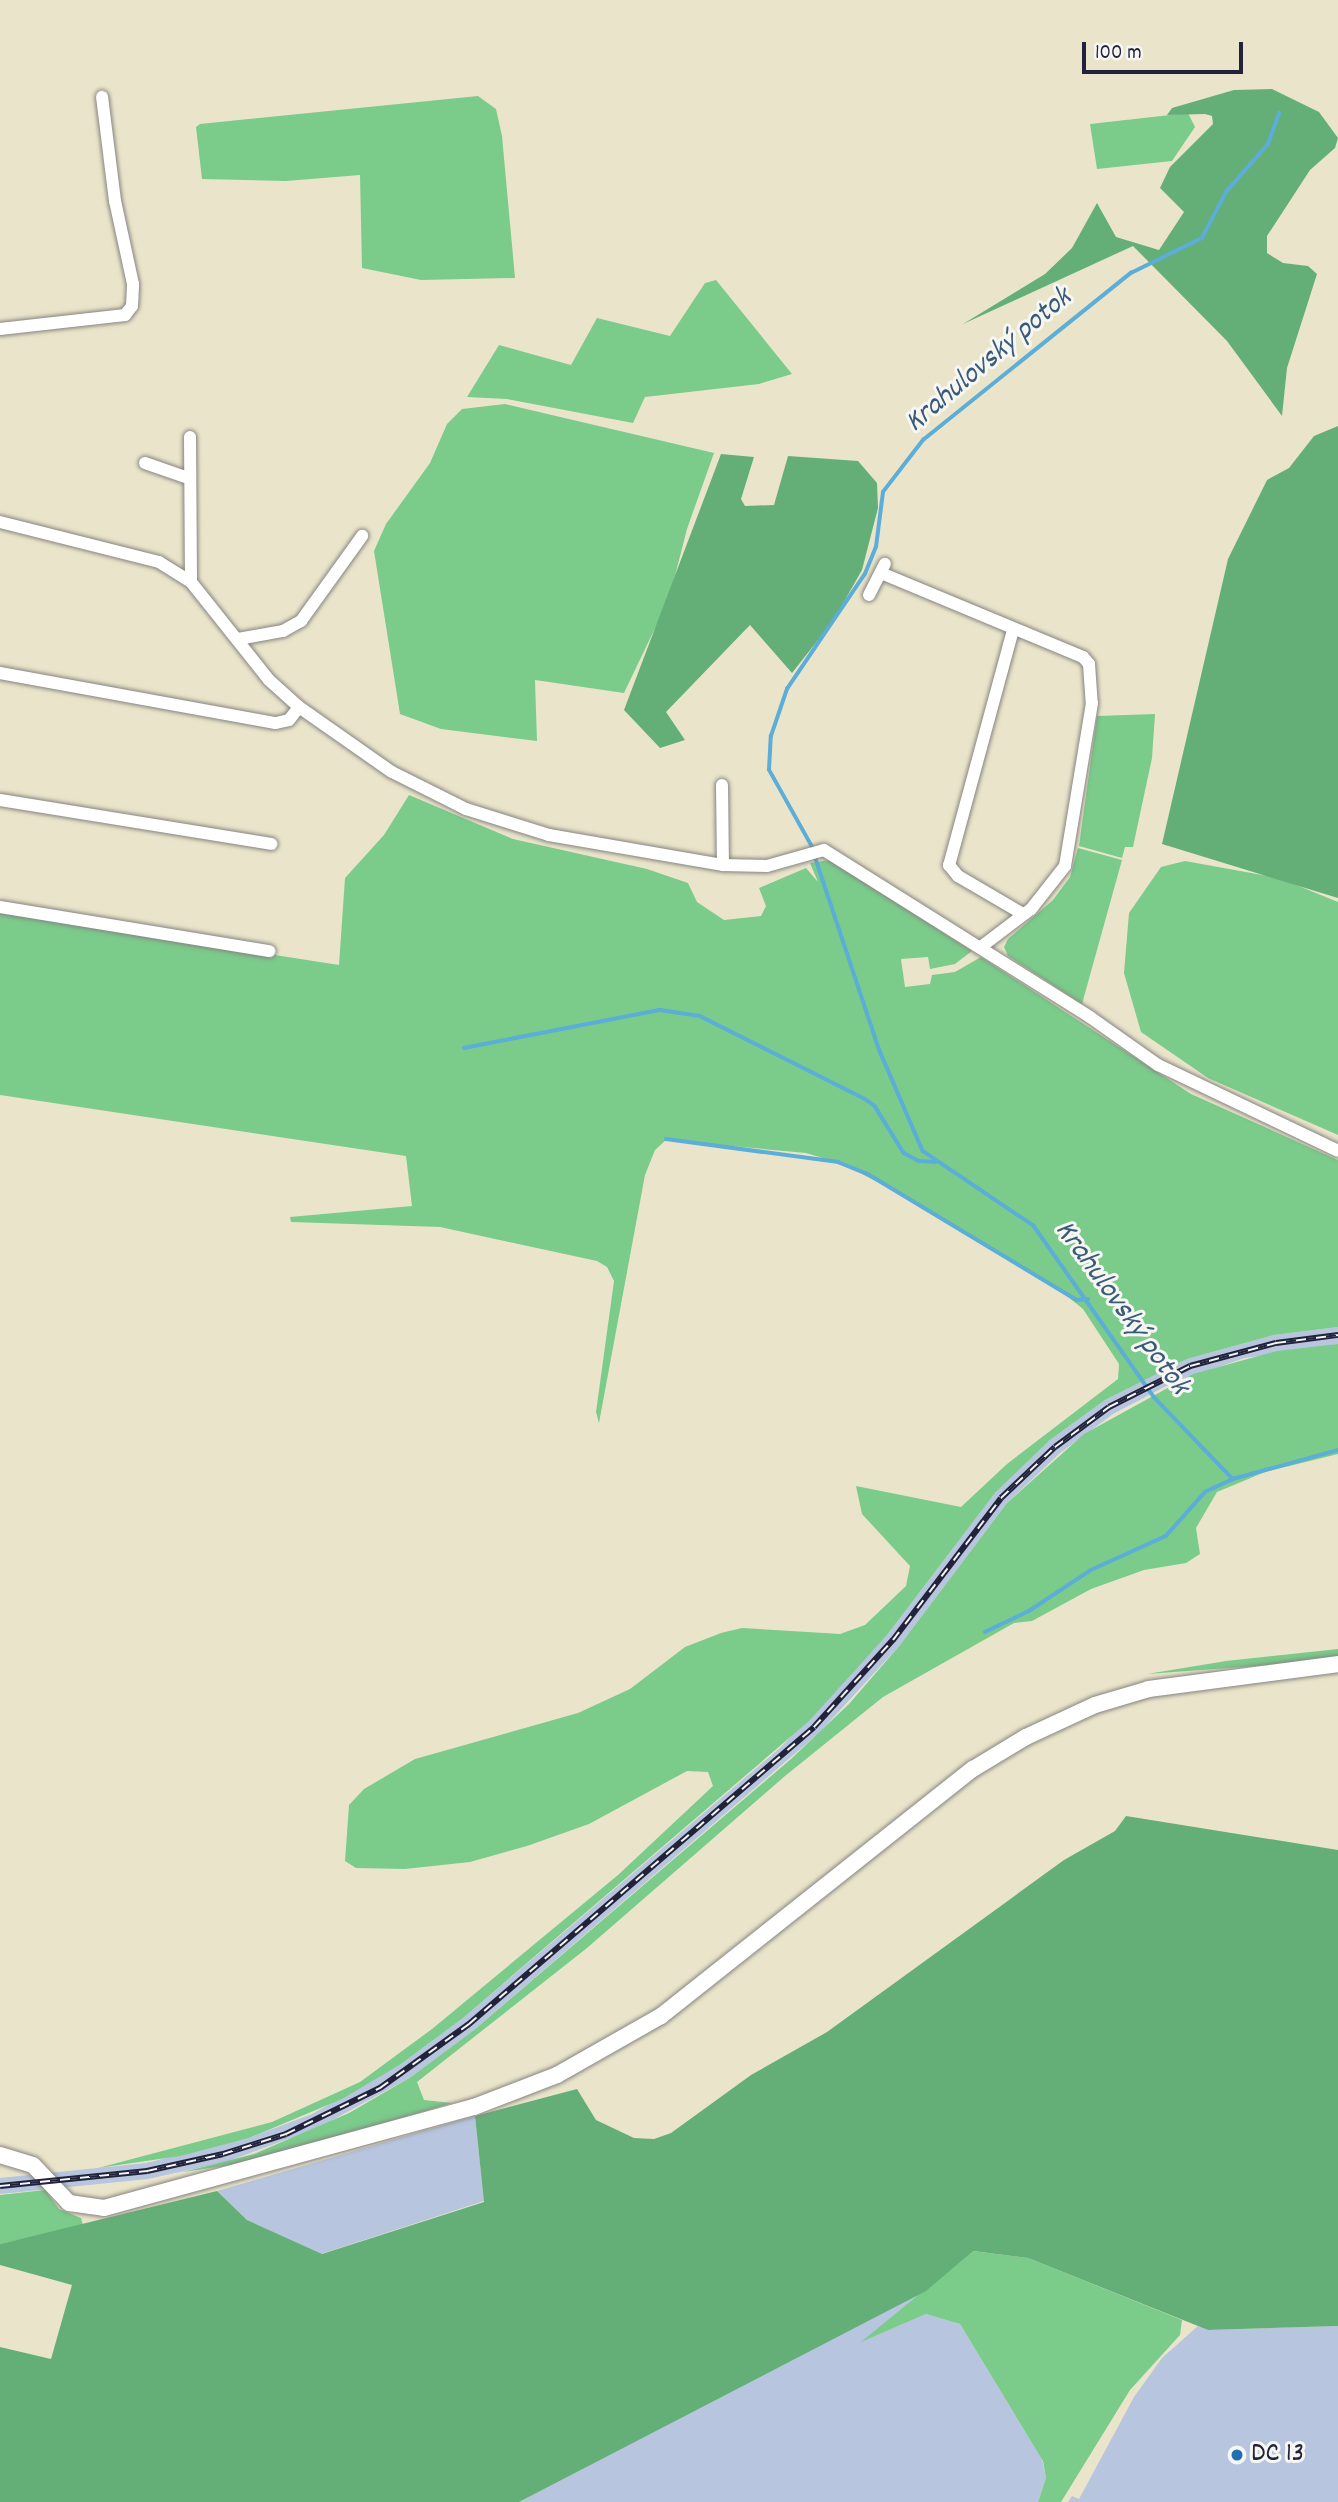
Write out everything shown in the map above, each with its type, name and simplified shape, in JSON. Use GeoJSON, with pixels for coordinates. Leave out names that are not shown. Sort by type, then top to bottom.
{"type":"FeatureCollection","features":[{"type":"Feature","properties":{"kind":"street"},"geometry":{"type":"LineString","coordinates":[[0,329],[125,315],[132,306],[133,284],[115,201],[102,97]]}},
{"type":"Feature","properties":{"kind":"street"},"geometry":{"type":"LineString","coordinates":[[190,437],[188,478],[191,582]]}},
{"type":"Feature","properties":{"kind":"street"},"geometry":{"type":"LineString","coordinates":[[145,463],[188,478]]}},
{"type":"Feature","properties":{"kind":"street"},"geometry":{"type":"LineString","coordinates":[[0,522],[159,562],[191,582],[269,680],[299,707],[392,772],[508,825],[658,857],[723,865],[767,866],[824,850],[981,947],[1158,1065],[1338,1151]]}},
{"type":"Feature","properties":{"kind":"street"},"geometry":{"type":"LineString","coordinates":[[238,639],[283,631],[301,621],[362,536]]}},
{"type":"Feature","properties":{"kind":"street"},"geometry":{"type":"LineString","coordinates":[[869,595],[883,568],[1013,630],[1083,657],[1092,678],[1091,716],[1065,866],[1023,914],[981,947]]}},
{"type":"Feature","properties":{"kind":"street"},"geometry":{"type":"LineString","coordinates":[[1013,630],[949,865],[958,876],[1023,914]]}},
{"type":"Feature","properties":{"kind":"street"},"geometry":{"type":"LineString","coordinates":[[0,673],[276,723],[289,720],[299,707]]}},
{"type":"Feature","properties":{"kind":"street"},"geometry":{"type":"LineString","coordinates":[[722,785],[723,865]]}},
{"type":"Feature","properties":{"kind":"street"},"geometry":{"type":"LineString","coordinates":[[0,800],[271,844]]}},
{"type":"Feature","properties":{"kind":"street"},"geometry":{"type":"LineString","coordinates":[[0,907],[270,951]]}},
{"type":"Feature","properties":{"kind":"street"},"geometry":{"type":"LineString","coordinates":[[0,2155],[33,2165],[69,2203],[104,2208],[474,2108],[557,2075],[661,2016],[973,1769],[1026,1737],[1095,1705],[1149,1689],[1338,1664]]}},
{"type":"Feature","properties":{"kind":"shaded area"},"geometry":{"type":"Polygon","coordinates":[[[1338,1327],[1338,1344],[1245,1358],[1176,1381],[1113,1414],[1060,1453],[1007,1503],[900,1645],[820,1732],[474,2030],[411,2077],[318,2128],[225,2162],[148,2179],[0,2194],[0,2178],[146,2163],[249,2138],[312,2114],[401,2064],[463,2018],[781,1747],[887,1635],[995,1493],[1050,1440],[1105,1400],[1187,1359],[1274,1335],[1338,1327]]]}},
{"type":"Feature","properties":{"kind":"shaded area"},"geometry":{"type":"Polygon","coordinates":[[[475,2116],[484,2201],[321,2254],[247,2220],[217,2191],[475,2116]]]}},
{"type":"Feature","properties":{"kind":"shaded area"},"geometry":{"type":"Polygon","coordinates":[[[926,2291],[865,2340],[926,2314],[960,2324],[1042,2459],[1046,2478],[1038,2502],[519,2502],[926,2291]]]}},
{"type":"Feature","properties":{"kind":"shaded area"},"geometry":{"type":"Polygon","coordinates":[[[1198,2326],[1208,2330],[1338,2326],[1338,2502],[1068,2502],[1072,2496],[1079,2499],[1134,2397],[1162,2358],[1198,2326]]]}},
{"type":"Feature","properties":{"kind":"green space"},"geometry":{"type":"Polygon","coordinates":[[[1272,89],[1319,112],[1338,138],[1335,148],[1310,170],[1267,236],[1267,253],[1283,263],[1308,266],[1317,274],[1287,368],[1282,416],[1227,341],[1133,246],[963,324],[1045,274],[1072,248],[1097,203],[1116,237],[1159,250],[1184,212],[1160,188],[1170,167],[1213,124],[1212,116],[1205,114],[1167,115],[1172,108],[1234,90],[1272,89]]]}},
{"type":"Feature","properties":{"kind":"green space"},"geometry":{"type":"Polygon","coordinates":[[[478,96],[496,109],[502,136],[515,278],[421,280],[362,268],[360,175],[286,181],[202,179],[196,127],[200,124],[478,96]]]}},
{"type":"Feature","properties":{"kind":"green space"},"geometry":{"type":"Polygon","coordinates":[[[1188,113],[1195,127],[1172,161],[1097,169],[1090,124],[1188,113]]]}},
{"type":"Feature","properties":{"kind":"green space"},"geometry":{"type":"Polygon","coordinates":[[[716,280],[792,374],[759,384],[645,397],[633,423],[507,399],[467,397],[499,345],[571,365],[597,318],[670,336],[705,283],[716,280]]]}},
{"type":"Feature","properties":{"kind":"green space"},"geometry":{"type":"Polygon","coordinates":[[[505,404],[714,453],[687,529],[669,599],[624,693],[535,680],[537,741],[441,729],[400,714],[374,551],[386,524],[430,463],[447,424],[462,409],[505,404]]]}},
{"type":"Feature","properties":{"kind":"green space"},"geometry":{"type":"Polygon","coordinates":[[[1338,426],[1338,898],[1162,844],[1228,559],[1267,480],[1289,468],[1314,436],[1338,426]]]}},
{"type":"Feature","properties":{"kind":"green space"},"geometry":{"type":"Polygon","coordinates":[[[721,454],[754,457],[741,499],[745,506],[774,505],[788,456],[858,461],[877,483],[878,508],[862,570],[833,621],[792,673],[750,625],[666,712],[685,740],[660,748],[624,710],[721,454]]]}},
{"type":"Feature","properties":{"kind":"green space"},"geometry":{"type":"Polygon","coordinates":[[[1155,714],[1152,758],[1133,847],[1125,847],[1122,858],[1079,846],[1097,716],[1155,714]]]}},
{"type":"Feature","properties":{"kind":"green space"},"geometry":{"type":"Polygon","coordinates":[[[409,795],[513,839],[647,869],[688,883],[697,902],[724,920],[761,916],[766,906],[759,888],[806,868],[818,882],[810,863],[829,860],[972,951],[955,964],[930,969],[928,957],[901,959],[905,987],[930,984],[932,975],[955,972],[981,957],[1191,1094],[1338,1160],[1338,1327],[1274,1335],[1187,1359],[1105,1400],[1050,1440],[995,1493],[887,1635],[809,1721],[463,2018],[401,2064],[342,2099],[249,2138],[180,2156],[98,2168],[272,2122],[360,2082],[432,2029],[618,1875],[713,1786],[708,1772],[687,1771],[589,1824],[527,1846],[470,1862],[405,1869],[356,1868],[345,1861],[349,1805],[364,1789],[415,1759],[578,1713],[630,1689],[685,1647],[721,1633],[742,1628],[840,1634],[865,1625],[906,1586],[910,1566],[862,1514],[856,1486],[961,1507],[1007,1464],[1118,1379],[1119,1364],[1083,1309],[1057,1288],[915,1202],[843,1164],[806,1153],[666,1140],[655,1150],[645,1175],[599,1423],[596,1412],[614,1281],[607,1267],[597,1261],[440,1227],[291,1222],[290,1217],[412,1206],[406,1156],[0,1095],[0,912],[339,965],[345,878],[384,835],[409,795]]]}},
{"type":"Feature","properties":{"kind":"green space"},"geometry":{"type":"Polygon","coordinates":[[[1078,848],[1122,860],[1082,1004],[1008,956],[1004,947],[1008,939],[1053,900],[1070,877],[1078,848]]]}},
{"type":"Feature","properties":{"kind":"green space"},"geometry":{"type":"Polygon","coordinates":[[[1185,861],[1279,878],[1338,902],[1338,1135],[1208,1078],[1141,1032],[1124,973],[1129,913],[1161,867],[1185,861]]]}},
{"type":"Feature","properties":{"kind":"green space"},"geometry":{"type":"Polygon","coordinates":[[[1338,1344],[1338,1454],[1265,1472],[1217,1492],[1196,1528],[1200,1554],[1186,1563],[1144,1570],[1091,1589],[1032,1621],[1014,1623],[883,1697],[785,1776],[587,1948],[417,2082],[424,2100],[452,2103],[251,2162],[183,2172],[254,2154],[349,2113],[411,2077],[474,2030],[791,1759],[849,1704],[900,1645],[1007,1503],[1084,1434],[1193,1374],[1277,1351],[1338,1344]]]}},
{"type":"Feature","properties":{"kind":"green space"},"geometry":{"type":"Polygon","coordinates":[[[1338,1649],[1338,1660],[1147,1674],[1226,1661],[1338,1649]]]}},
{"type":"Feature","properties":{"kind":"green space"},"geometry":{"type":"Polygon","coordinates":[[[1126,1816],[1338,1850],[1338,2326],[1208,2330],[1028,2258],[973,2251],[926,2291],[519,2502],[0,2502],[0,2347],[51,2359],[72,2285],[0,2265],[0,2244],[217,2191],[247,2220],[322,2254],[484,2202],[475,2116],[577,2089],[596,2120],[634,2138],[654,2139],[671,2133],[751,2075],[827,2032],[1064,1860],[1115,1831],[1126,1816]]]}},
{"type":"Feature","properties":{"kind":"green space"},"geometry":{"type":"Polygon","coordinates":[[[45,2190],[59,2209],[81,2218],[83,2225],[0,2244],[0,2195],[45,2190]]]}},
{"type":"Feature","properties":{"kind":"green space"},"geometry":{"type":"Polygon","coordinates":[[[972,2251],[1028,2258],[1182,2320],[1180,2335],[1130,2390],[1061,2502],[1038,2502],[1046,2478],[1043,2461],[960,2324],[926,2314],[861,2342],[972,2251]]]}},
{"type":"Feature","properties":{"kind":"waterway","name":"Krahulovský potok"},"geometry":{"type":"LineString","coordinates":[[812,847],[769,770],[771,736],[787,689],[865,574],[876,547],[883,492],[923,440],[1131,273],[1202,238],[1226,192],[1268,144],[1279,113]]}},
{"type":"Feature","properties":{"kind":"waterway","name":"Krahulovský potok"},"geometry":{"type":"LineString","coordinates":[[815,856],[880,1051],[923,1151],[1034,1226],[1154,1397],[1233,1479],[1338,1450]]}},
{"type":"Feature","properties":{"kind":"waterway"},"geometry":{"type":"LineString","coordinates":[[464,1048],[660,1010],[700,1016],[865,1099],[875,1106],[904,1153],[919,1161],[936,1162]]}},
{"type":"Feature","properties":{"kind":"waterway"},"geometry":{"type":"LineString","coordinates":[[666,1139],[838,1162],[868,1174],[1077,1300],[1088,1299]]}},
{"type":"Feature","properties":{"kind":"waterway"},"geometry":{"type":"LineString","coordinates":[[985,1632],[1029,1611],[1091,1570],[1166,1536],[1205,1492],[1233,1479]]}},
{"type":"Feature","properties":{"kind":"railway"},"geometry":{"type":"LineString","coordinates":[[0,2186],[147,2171],[223,2154],[286,2134],[380,2088],[469,2024],[814,1727],[893,1640],[1001,1498],[1055,1447],[1109,1407],[1190,1366],[1276,1343],[1338,1335]]}},
{"type":"Feature","properties":{"kind":"place","name":"DC 13"},"geometry":{"type":"Point","coordinates":[1237,2455]}}]}
